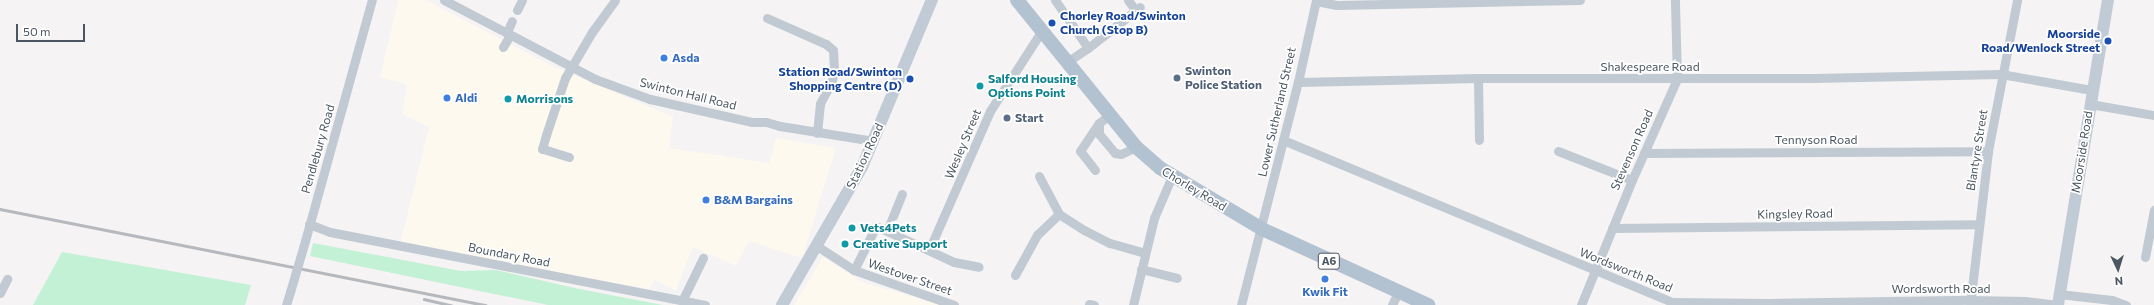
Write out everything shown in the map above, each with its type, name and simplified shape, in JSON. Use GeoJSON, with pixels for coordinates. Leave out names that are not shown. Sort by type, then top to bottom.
{"type":"FeatureCollection","features":[{"type":"Feature","properties":{"kind":"main road","name":"Station Road"},"geometry":{"type":"LineString","coordinates":[[782,305],[817,246],[874,141],[896,81],[932,0]]}},
{"type":"Feature","properties":{"kind":"main road","name":"Chorley Road"},"geometry":{"type":"LineString","coordinates":[[1017,0],[1041,32],[1067,62],[1104,119],[1146,157],[1172,176],[1262,229],[1428,305]]}},
{"type":"Feature","properties":{"kind":"main road","name":"Moorside Road"},"geometry":{"type":"LineString","coordinates":[[2058,301],[2108,0]]}},
{"type":"Feature","properties":{"kind":"street","name":"Pendlebury Road"},"geometry":{"type":"LineString","coordinates":[[286,305],[372,0]]}},
{"type":"Feature","properties":{"kind":"street","name":"Swinton Hall Road"},"geometry":{"type":"LineString","coordinates":[[446,0],[595,79],[650,99],[706,114],[752,122],[766,122],[874,141]]}},
{"type":"Feature","properties":{"kind":"street"},"geometry":{"type":"LineString","coordinates":[[517,10],[522,0]]}},
{"type":"Feature","properties":{"kind":"street"},"geometry":{"type":"LineString","coordinates":[[569,157],[542,149],[565,78],[573,67],[592,32],[615,0]]}},
{"type":"Feature","properties":{"kind":"street"},"geometry":{"type":"LineString","coordinates":[[1055,0],[1088,48]]}},
{"type":"Feature","properties":{"kind":"street"},"geometry":{"type":"LineString","coordinates":[[1067,62],[1088,48],[1138,9],[1128,0]]}},
{"type":"Feature","properties":{"kind":"street"},"geometry":{"type":"LineString","coordinates":[[1316,1],[1337,5],[1392,1],[1580,0]]}},
{"type":"Feature","properties":{"kind":"street","name":"Stevenson Road"},"geometry":{"type":"LineString","coordinates":[[1581,305],[1632,180],[1677,79],[1675,0]]}},
{"type":"Feature","properties":{"kind":"street","name":"Blantyre Street"},"geometry":{"type":"LineString","coordinates":[[1970,303],[1978,224],[1988,151],[2001,74],[2017,0]]}},
{"type":"Feature","properties":{"kind":"street","name":"Lower Sutherland Street"},"geometry":{"type":"LineString","coordinates":[[1241,305],[1262,229],[1316,1]]}},
{"type":"Feature","properties":{"kind":"street"},"geometry":{"type":"LineString","coordinates":[[767,18],[826,44],[833,50],[834,68],[832,80],[818,114],[817,132]]}},
{"type":"Feature","properties":{"kind":"street"},"geometry":{"type":"LineString","coordinates":[[503,47],[512,21]]}},
{"type":"Feature","properties":{"kind":"street","name":"Wesley Street"},"geometry":{"type":"LineString","coordinates":[[929,250],[990,111],[1041,32]]}},
{"type":"Feature","properties":{"kind":"street","name":"Shakespeare Road"},"geometry":{"type":"LineString","coordinates":[[1298,82],[1478,78],[1677,79],[2001,74],[2092,90]]}},
{"type":"Feature","properties":{"kind":"street"},"geometry":{"type":"LineString","coordinates":[[1478,78],[1480,140]]}},
{"type":"Feature","properties":{"kind":"street"},"geometry":{"type":"LineString","coordinates":[[2090,104],[2154,115]]}},
{"type":"Feature","properties":{"kind":"street"},"geometry":{"type":"LineString","coordinates":[[1104,119],[1099,134],[1115,153],[1121,154],[1136,147]]}},
{"type":"Feature","properties":{"kind":"street"},"geometry":{"type":"LineString","coordinates":[[1095,170],[1080,151],[1104,119]]}},
{"type":"Feature","properties":{"kind":"street","name":"Wordsworth Road"},"geometry":{"type":"LineString","coordinates":[[1283,140],[1595,272],[1672,302],[1696,304],[1770,304],[1970,303],[2112,300],[2126,305]]}},
{"type":"Feature","properties":{"kind":"street"},"geometry":{"type":"LineString","coordinates":[[1558,151],[1632,180]]}},
{"type":"Feature","properties":{"kind":"street","name":"Tennyson Road"},"geometry":{"type":"LineString","coordinates":[[1644,154],[1988,151]]}},
{"type":"Feature","properties":{"kind":"street"},"geometry":{"type":"LineString","coordinates":[[1039,176],[1059,214],[1084,230],[1110,243],[1145,253]]}},
{"type":"Feature","properties":{"kind":"street"},"geometry":{"type":"LineString","coordinates":[[1133,305],[1154,218],[1172,176]]}},
{"type":"Feature","properties":{"kind":"street"},"geometry":{"type":"LineString","coordinates":[[887,231],[902,194]]}},
{"type":"Feature","properties":{"kind":"street"},"geometry":{"type":"LineString","coordinates":[[2145,257],[2154,210]]}},
{"type":"Feature","properties":{"kind":"street"},"geometry":{"type":"LineString","coordinates":[[1015,275],[1037,235],[1059,214]]}},
{"type":"Feature","properties":{"kind":"street","name":"Boundary Road"},"geometry":{"type":"LineString","coordinates":[[309,224],[330,232],[705,305]]}},
{"type":"Feature","properties":{"kind":"street","name":"Kingsley Road"},"geometry":{"type":"LineString","coordinates":[[1612,228],[1978,224]]}},
{"type":"Feature","properties":{"kind":"street"},"geometry":{"type":"LineString","coordinates":[[854,270],[876,226],[958,263],[979,267]]}},
{"type":"Feature","properties":{"kind":"street","name":"Westover Street"},"geometry":{"type":"LineString","coordinates":[[817,246],[854,270],[954,305]]}},
{"type":"Feature","properties":{"kind":"street"},"geometry":{"type":"LineString","coordinates":[[682,300],[703,258]]}},
{"type":"Feature","properties":{"kind":"street"},"geometry":{"type":"LineString","coordinates":[[1141,269],[1177,278]]}},
{"type":"Feature","properties":{"kind":"street"},"geometry":{"type":"LineString","coordinates":[[0,293],[7,279]]}},
{"type":"Feature","properties":{"kind":"street"},"geometry":{"type":"LineString","coordinates":[[1392,305],[1398,292]]}},
{"type":"Feature","properties":{"kind":"shaded area"},"geometry":{"type":"Polygon","coordinates":[[[398,0],[426,0],[548,64],[673,117],[669,148],[769,163],[776,138],[836,148],[802,258],[749,241],[736,266],[693,247],[676,290],[654,280],[649,289],[400,244],[429,127],[402,114],[407,85],[380,77],[398,0]]]}},
{"type":"Feature","properties":{"kind":"shaded area"},"geometry":{"type":"Polygon","coordinates":[[[823,257],[862,282],[941,305],[794,305],[823,257]]]}},
{"type":"Feature","properties":{"kind":"green space"},"geometry":{"type":"Polygon","coordinates":[[[313,243],[461,271],[496,270],[579,289],[663,305],[548,305],[310,256],[313,243]]]}},
{"type":"Feature","properties":{"kind":"green space"},"geometry":{"type":"Polygon","coordinates":[[[62,252],[251,285],[245,305],[33,305],[62,252]]]}},
{"type":"Feature","properties":{"kind":"railway"},"geometry":{"type":"LineString","coordinates":[[0,209],[486,305]]}},
{"type":"Feature","properties":{"kind":"railway"},"geometry":{"type":"LineString","coordinates":[[424,299],[451,305]]}},
{"type":"Feature","properties":{"kind":"place","name":"Chorley Road/Swinton Church (Stop B)"},"geometry":{"type":"Point","coordinates":[1052,23]}},
{"type":"Feature","properties":{"kind":"place","name":"Moorside Road/Wenlock Street"},"geometry":{"type":"Point","coordinates":[2108,41]}},
{"type":"Feature","properties":{"kind":"place","name":"Asda"},"geometry":{"type":"Point","coordinates":[664,58]}},
{"type":"Feature","properties":{"kind":"place","name":"Swinton Police Station"},"geometry":{"type":"Point","coordinates":[1177,78]}},
{"type":"Feature","properties":{"kind":"place","name":"Station Road/Swinton Shopping Centre (D)"},"geometry":{"type":"Point","coordinates":[910,79]}},
{"type":"Feature","properties":{"kind":"place","name":"Salford Housing Options Point"},"geometry":{"type":"Point","coordinates":[980,86]}},
{"type":"Feature","properties":{"kind":"place","name":"Aldi"},"geometry":{"type":"Point","coordinates":[447,98]}},
{"type":"Feature","properties":{"kind":"place","name":"Morrisons"},"geometry":{"type":"Point","coordinates":[508,99]}},
{"type":"Feature","properties":{"kind":"place","name":"Start"},"geometry":{"type":"Point","coordinates":[1007,118]}},
{"type":"Feature","properties":{"kind":"place","name":"B&M Bargains"},"geometry":{"type":"Point","coordinates":[706,200]}},
{"type":"Feature","properties":{"kind":"place","name":"Vets4Pets"},"geometry":{"type":"Point","coordinates":[852,228]}},
{"type":"Feature","properties":{"kind":"place","name":"Creative Support"},"geometry":{"type":"Point","coordinates":[845,244]}},
{"type":"Feature","properties":{"kind":"place","name":"Kwik Fit"},"geometry":{"type":"Point","coordinates":[1325,279]}}]}
